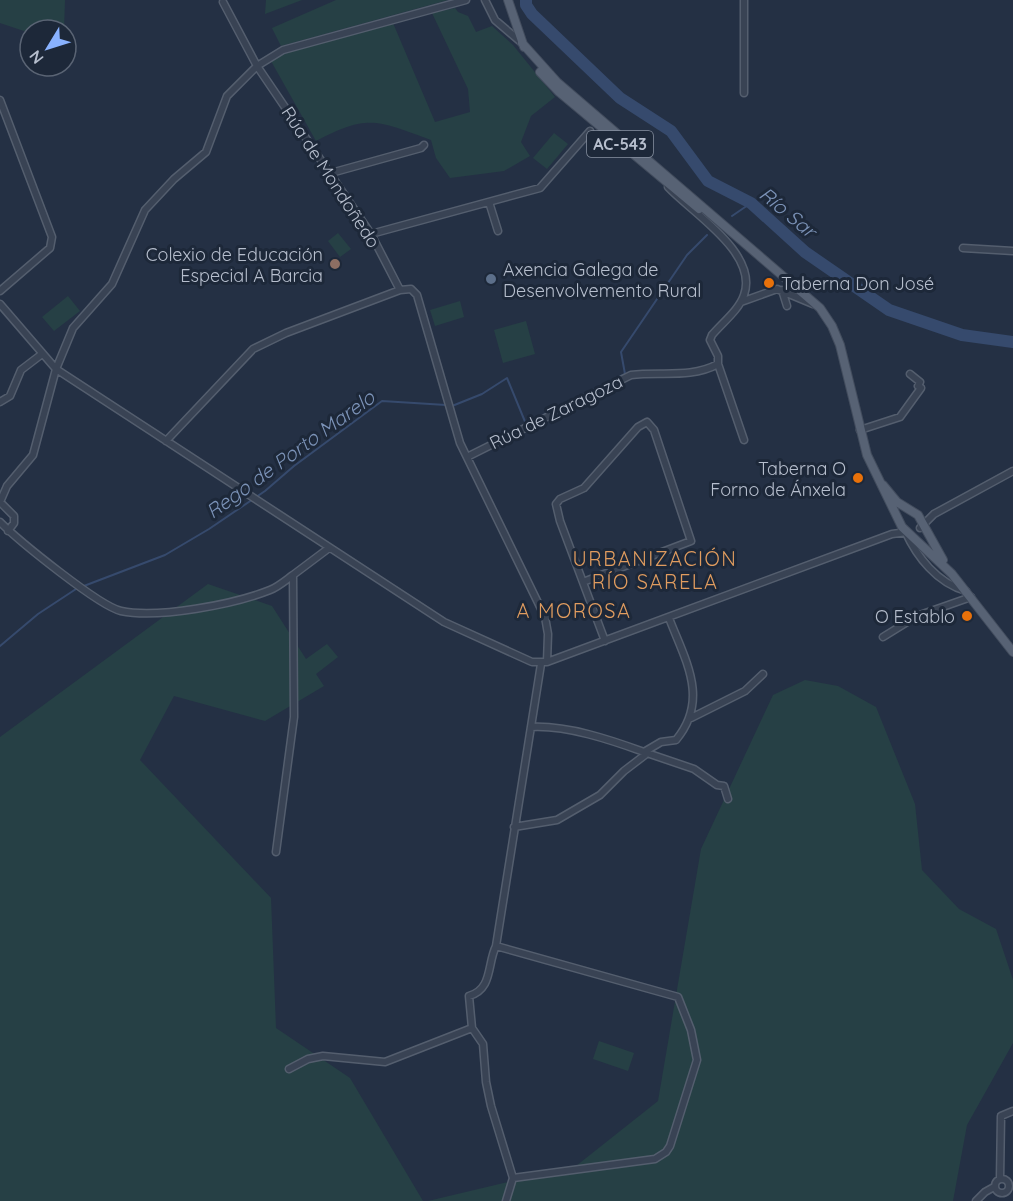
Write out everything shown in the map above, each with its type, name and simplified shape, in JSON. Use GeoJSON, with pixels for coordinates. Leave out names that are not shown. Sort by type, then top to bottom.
{"type":"FeatureCollection","features":[{"type":"Feature","properties":{"kind":"main road","name":"AC-543"},"geometry":{"type":"LineString","coordinates":[[509,1],[522,43],[537,68],[553,87],[656,174],[761,256]]}},
{"type":"Feature","properties":{"kind":"main road","name":"AC-543"},"geometry":{"type":"LineString","coordinates":[[522,43],[557,82],[818,305],[832,326],[840,345],[860,430],[872,468],[903,527],[952,574]]}},
{"type":"Feature","properties":{"kind":"main road","name":"AC-543"},"geometry":{"type":"LineString","coordinates":[[872,468],[893,498],[914,513],[952,574],[1013,652]]}},
{"type":"Feature","properties":{"kind":"main road"},"geometry":{"type":"LineString","coordinates":[[914,513],[906,514],[903,527],[922,525]]}},
{"type":"Feature","properties":{"kind":"street"},"geometry":{"type":"LineString","coordinates":[[8,531],[14,523],[14,516],[0,502],[3,485],[33,455],[56,369],[73,328],[95,305],[120,268],[144,210],[174,179],[206,153],[227,96],[257,66],[283,50],[466,0]]}},
{"type":"Feature","properties":{"kind":"street"},"geometry":{"type":"LineString","coordinates":[[485,0],[496,22],[522,43]]}},
{"type":"Feature","properties":{"kind":"street"},"geometry":{"type":"LineString","coordinates":[[744,0],[744,93]]}},
{"type":"Feature","properties":{"kind":"street","name":"Rúa de Mondoñedo"},"geometry":{"type":"LineString","coordinates":[[223,2],[257,66],[371,234],[400,290]]}},
{"type":"Feature","properties":{"kind":"street"},"geometry":{"type":"LineString","coordinates":[[0,100],[47,221],[52,243],[0,291]]}},
{"type":"Feature","properties":{"kind":"street"},"geometry":{"type":"LineString","coordinates":[[371,234],[540,188],[590,130]]}},
{"type":"Feature","properties":{"kind":"street"},"geometry":{"type":"LineString","coordinates":[[331,173],[421,148],[424,145]]}},
{"type":"Feature","properties":{"kind":"street"},"geometry":{"type":"LineString","coordinates":[[656,174],[677,196],[721,234],[737,255]]}},
{"type":"Feature","properties":{"kind":"street"},"geometry":{"type":"LineString","coordinates":[[489,202],[498,231]]}},
{"type":"Feature","properties":{"kind":"street"},"geometry":{"type":"LineString","coordinates":[[742,243],[737,245],[737,255],[746,283],[741,302],[711,338],[744,440]]}},
{"type":"Feature","properties":{"kind":"street"},"geometry":{"type":"LineString","coordinates":[[963,248],[1013,251]]}},
{"type":"Feature","properties":{"kind":"street"},"geometry":{"type":"LineString","coordinates":[[166,441],[253,349],[286,333],[400,290],[411,289],[417,295],[449,408],[467,457],[544,617],[548,634],[514,827],[496,946],[491,956],[487,981],[482,989],[469,996],[472,1028],[483,1044],[489,1098],[513,1178],[506,1201]]}},
{"type":"Feature","properties":{"kind":"street"},"geometry":{"type":"LineString","coordinates":[[741,302],[774,290],[782,290],[818,305]]}},
{"type":"Feature","properties":{"kind":"street"},"geometry":{"type":"LineString","coordinates":[[782,290],[787,306]]}},
{"type":"Feature","properties":{"kind":"street"},"geometry":{"type":"LineString","coordinates":[[0,304],[56,369],[454,629],[528,661],[544,663],[892,534],[903,527],[918,554],[936,574],[949,585],[968,594]]}},
{"type":"Feature","properties":{"kind":"street"},"geometry":{"type":"LineString","coordinates":[[0,402],[10,396],[21,370],[42,354]]}},
{"type":"Feature","properties":{"kind":"street","name":"Rúa de Zaragoza"},"geometry":{"type":"LineString","coordinates":[[467,457],[631,375],[658,372],[699,373],[718,364]]}},
{"type":"Feature","properties":{"kind":"street"},"geometry":{"type":"LineString","coordinates":[[860,430],[902,415],[921,388],[918,386],[921,382],[910,374]]}},
{"type":"Feature","properties":{"kind":"street"},"geometry":{"type":"LineString","coordinates":[[583,582],[687,543],[692,538],[649,423],[644,422],[638,426],[584,488],[560,498],[556,504],[583,582],[605,641]]}},
{"type":"Feature","properties":{"kind":"street"},"geometry":{"type":"LineString","coordinates":[[922,525],[934,514],[1013,471]]}},
{"type":"Feature","properties":{"kind":"street"},"geometry":{"type":"LineString","coordinates":[[914,513],[934,514]]}},
{"type":"Feature","properties":{"kind":"street"},"geometry":{"type":"LineString","coordinates":[[0,522],[8,531],[85,590],[122,612],[167,612],[196,609],[271,590],[329,548]]}},
{"type":"Feature","properties":{"kind":"street"},"geometry":{"type":"LineString","coordinates":[[276,852],[294,717],[293,575]]}},
{"type":"Feature","properties":{"kind":"street"},"geometry":{"type":"LineString","coordinates":[[883,637],[917,616],[968,594]]}},
{"type":"Feature","properties":{"kind":"street"},"geometry":{"type":"LineString","coordinates":[[669,618],[693,679],[691,718]]}},
{"type":"Feature","properties":{"kind":"street"},"geometry":{"type":"LineString","coordinates":[[644,752],[661,742],[676,740],[691,718],[738,695],[763,674]]}},
{"type":"Feature","properties":{"kind":"street"},"geometry":{"type":"LineString","coordinates":[[531,727],[547,726],[604,738],[694,770],[717,785],[724,786],[728,799]]}},
{"type":"Feature","properties":{"kind":"street"},"geometry":{"type":"LineString","coordinates":[[514,827],[557,820],[600,795],[624,771],[643,759],[644,752]]}},
{"type":"Feature","properties":{"kind":"street"},"geometry":{"type":"LineString","coordinates":[[496,946],[678,997],[691,1030],[697,1060],[681,1116],[666,1152],[655,1159],[513,1178]]}},
{"type":"Feature","properties":{"kind":"street"},"geometry":{"type":"LineString","coordinates":[[289,1069],[308,1059],[323,1056],[385,1062],[472,1028]]}},
{"type":"Feature","properties":{"kind":"street"},"geometry":{"type":"LineString","coordinates":[[1001,1201],[997,1190],[1000,1179],[1001,1116],[1013,1111]]}},
{"type":"Feature","properties":{"kind":"street"},"geometry":{"type":"LineString","coordinates":[[976,1201],[985,1191],[1006,1192],[1011,1183],[1000,1179]]}},
{"type":"Feature","properties":{"kind":"green space"},"geometry":{"type":"Polygon","coordinates":[[[0,0],[65,0],[64,18],[18,18],[18,29],[0,23],[0,0]]]}},
{"type":"Feature","properties":{"kind":"green space"},"geometry":{"type":"Polygon","coordinates":[[[266,0],[302,0],[265,14],[266,0]]]}},
{"type":"Feature","properties":{"kind":"green space"},"geometry":{"type":"Polygon","coordinates":[[[336,0],[448,0],[281,46],[272,28],[336,0]]]}},
{"type":"Feature","properties":{"kind":"green space"},"geometry":{"type":"Polygon","coordinates":[[[455,8],[458,12],[468,16],[476,32],[492,26],[513,45],[555,97],[531,116],[521,142],[530,156],[504,171],[450,178],[436,158],[431,140],[398,128],[362,123],[349,126],[316,141],[271,61],[291,50],[393,23],[435,122],[470,112],[468,89],[432,13],[455,8]]]}},
{"type":"Feature","properties":{"kind":"green space"},"geometry":{"type":"Polygon","coordinates":[[[554,133],[568,144],[547,169],[533,158],[554,133]]]}},
{"type":"Feature","properties":{"kind":"green space"},"geometry":{"type":"Polygon","coordinates":[[[338,233],[351,249],[340,257],[328,241],[338,233]]]}},
{"type":"Feature","properties":{"kind":"green space"},"geometry":{"type":"Polygon","coordinates":[[[68,296],[80,311],[54,331],[42,317],[68,296]]]}},
{"type":"Feature","properties":{"kind":"green space"},"geometry":{"type":"Polygon","coordinates":[[[460,301],[464,317],[435,326],[430,310],[460,301]]]}},
{"type":"Feature","properties":{"kind":"green space"},"geometry":{"type":"Polygon","coordinates":[[[526,321],[535,354],[503,363],[494,330],[526,321]]]}},
{"type":"Feature","properties":{"kind":"green space"},"geometry":{"type":"Polygon","coordinates":[[[208,584],[272,606],[306,659],[327,644],[338,657],[316,674],[324,686],[265,721],[174,696],[140,760],[271,898],[276,1028],[350,1078],[423,1201],[0,1201],[0,737],[208,584]]]}},
{"type":"Feature","properties":{"kind":"green space"},"geometry":{"type":"Polygon","coordinates":[[[805,680],[838,686],[876,707],[915,804],[922,870],[959,909],[996,929],[1013,980],[1013,1043],[967,1125],[953,1201],[428,1201],[576,1166],[658,1101],[701,849],[773,695],[805,680]]]}},
{"type":"Feature","properties":{"kind":"green space"},"geometry":{"type":"Polygon","coordinates":[[[599,1041],[634,1053],[628,1071],[593,1059],[599,1041]]]}},
{"type":"Feature","properties":{"kind":"waterway","name":"Rego de Porto Marelo"},"geometry":{"type":"LineString","coordinates":[[526,0],[526,5],[532,14],[620,98],[671,131],[708,181],[751,203],[805,252],[889,310],[962,335],[1013,342]]}},
{"type":"Feature","properties":{"kind":"waterway","name":"Rego de Porto Marelo"},"geometry":{"type":"LineString","coordinates":[[732,216],[751,203]]}},
{"type":"Feature","properties":{"kind":"waterway","name":"Rego de Porto Marelo"},"geometry":{"type":"LineString","coordinates":[[452,406],[482,394],[507,378],[526,424],[625,374],[621,352],[687,255],[707,235]]}},
{"type":"Feature","properties":{"kind":"waterway","name":"Rego de Porto Marelo"},"geometry":{"type":"LineString","coordinates":[[0,646],[38,614],[76,589],[165,555],[209,529],[265,491],[294,466],[382,401],[446,405]]}},
{"type":"Feature","properties":{"kind":"place","name":"Colexio de Educación Especial A Barcia"},"geometry":{"type":"Point","coordinates":[335,264]}},
{"type":"Feature","properties":{"kind":"place","name":"Axencia Galega de Desenvolvemento Rural"},"geometry":{"type":"Point","coordinates":[491,279]}},
{"type":"Feature","properties":{"kind":"place","name":"Taberna Don José"},"geometry":{"type":"Point","coordinates":[769,283]}},
{"type":"Feature","properties":{"kind":"place","name":"Taberna O Forno de Ánxela"},"geometry":{"type":"Point","coordinates":[858,478]}},
{"type":"Feature","properties":{"kind":"place","name":"O Establo"},"geometry":{"type":"Point","coordinates":[967,616]}},
{"type":"Feature","properties":{"kind":"district","name":"URBANIZACIÓN RÍO SARELA"},"geometry":{"type":"Point","coordinates":[655,570]}},
{"type":"Feature","properties":{"kind":"district","name":"A MOROSA"},"geometry":{"type":"Point","coordinates":[574,610]}},
{"type":"Feature","properties":{"kind":"water label","name":"Río Sar"},"geometry":{"type":"Point","coordinates":[788,212]}}]}
